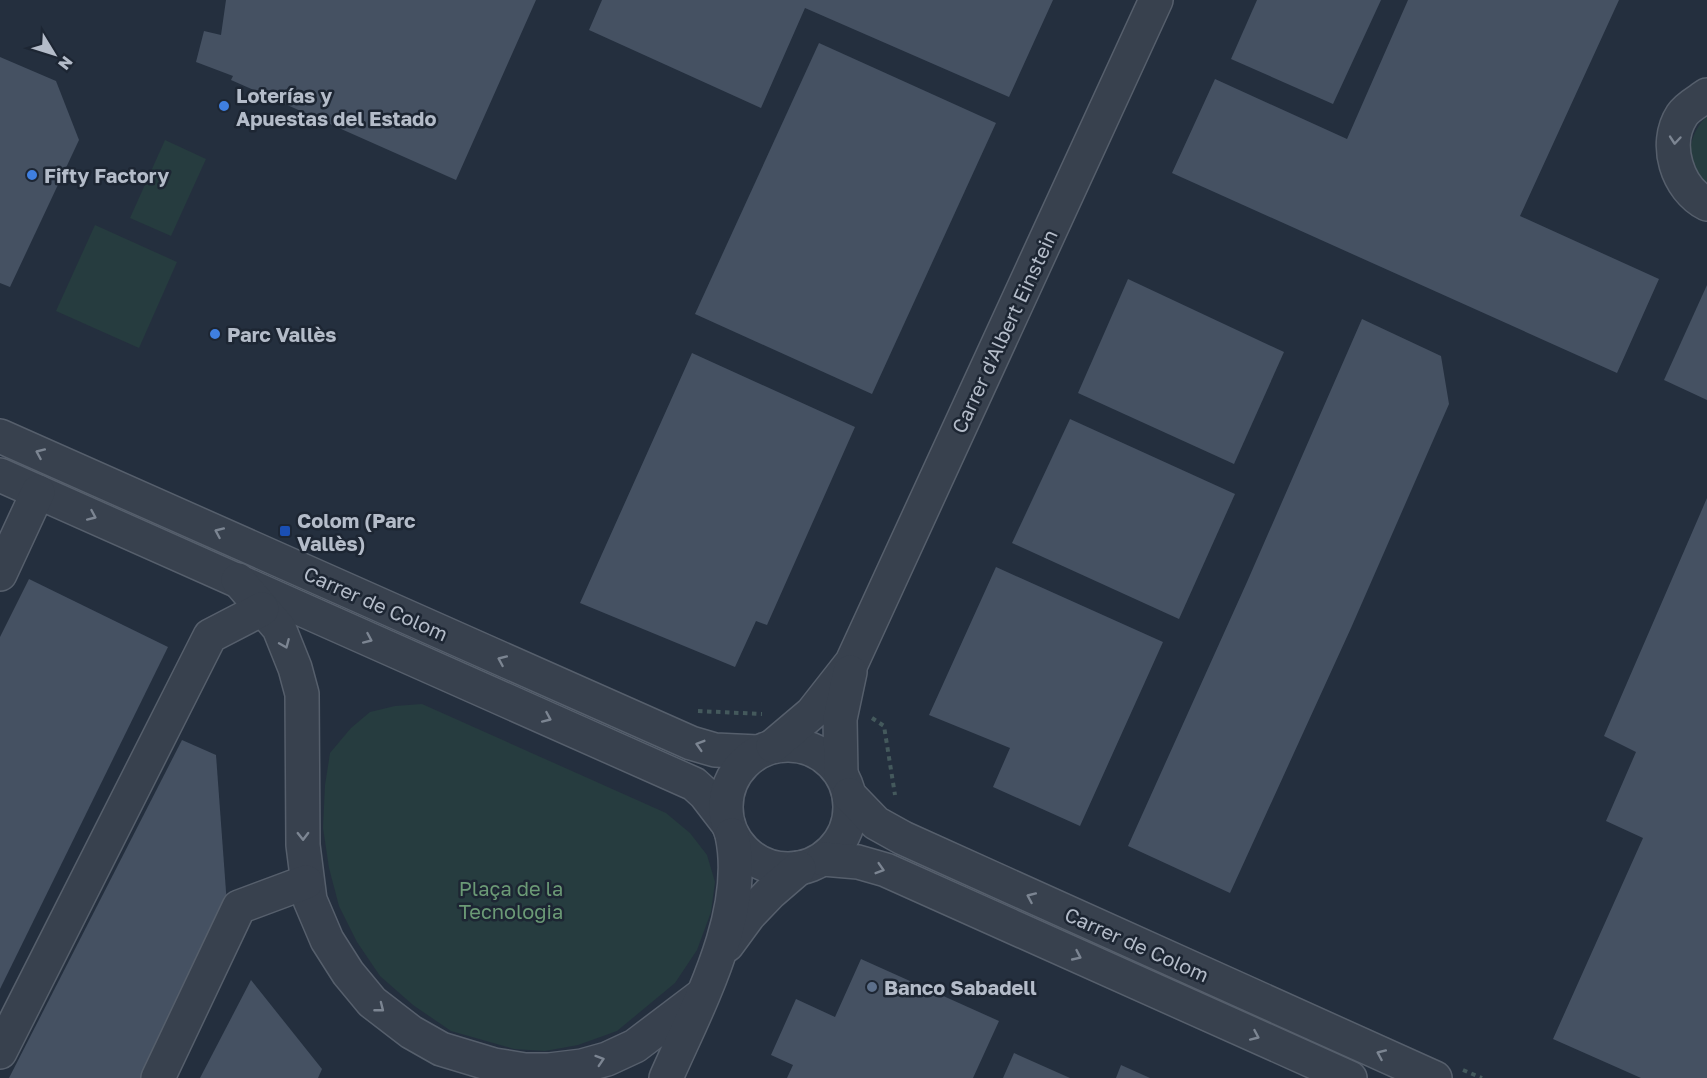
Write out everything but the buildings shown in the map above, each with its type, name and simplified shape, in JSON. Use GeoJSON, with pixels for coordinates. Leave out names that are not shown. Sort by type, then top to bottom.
{"type":"FeatureCollection","features":[{"type":"Feature","properties":{"kind":"street","name":"Carrer d'Albert Einstein"},"geometry":{"type":"LineString","coordinates":[[845,785],[840,718],[852,662],[1156,0]]}},
{"type":"Feature","properties":{"kind":"street"},"geometry":{"type":"LineString","coordinates":[[1707,95],[1683,113],[1676,125],[1674,155],[1676,168],[1683,180],[1701,201],[1707,204]]}},
{"type":"Feature","properties":{"kind":"street","name":"Carrer de Colom"},"geometry":{"type":"LineString","coordinates":[[0,436],[691,743],[715,750],[766,749]]}},
{"type":"Feature","properties":{"kind":"street","name":"Carrer de Colom"},"geometry":{"type":"LineString","coordinates":[[0,474],[694,784],[705,794],[730,830]]}},
{"type":"Feature","properties":{"kind":"street"},"geometry":{"type":"LineString","coordinates":[[0,574],[38,492]]}},
{"type":"Feature","properties":{"kind":"street"},"geometry":{"type":"LineString","coordinates":[[238,580],[279,628],[295,668],[302,694],[302,834],[306,882],[310,900],[327,940],[348,973],[372,1002],[411,1032],[441,1049],[460,1065],[487,1078]]}},
{"type":"Feature","properties":{"kind":"street"},"geometry":{"type":"LineString","coordinates":[[0,1052],[210,636],[262,609]]}},
{"type":"Feature","properties":{"kind":"street","name":"Carrer d'Albert Einstein"},"geometry":{"type":"LineString","coordinates":[[766,749],[812,713],[852,662]]}},
{"type":"Feature","properties":{"kind":"street"},"geometry":{"type":"LineString","coordinates":[[666,1078],[720,953],[736,888],[736,857],[726,812],[728,789],[740,768],[766,749],[789,745],[804,747],[819,753],[831,762],[845,785],[850,810],[848,824],[842,838],[834,849],[770,893],[749,915],[720,953]]}},
{"type":"Feature","properties":{"kind":"street","name":"Carrer de Colom"},"geometry":{"type":"LineString","coordinates":[[845,785],[876,823],[903,838],[1435,1078]]}},
{"type":"Feature","properties":{"kind":"street"},"geometry":{"type":"LineString","coordinates":[[730,830],[742,850],[756,861],[790,870],[811,863]]}},
{"type":"Feature","properties":{"kind":"street","name":"Carrer de Colom"},"geometry":{"type":"LineString","coordinates":[[811,863],[858,862],[886,870],[1350,1078]]}},
{"type":"Feature","properties":{"kind":"street"},"geometry":{"type":"LineString","coordinates":[[158,1078],[239,907],[306,882]]}},
{"type":"Feature","properties":{"kind":"street"},"geometry":{"type":"LineString","coordinates":[[441,1049],[494,1065],[525,1070],[582,1066],[607,1059],[635,1046],[701,996]]}},
{"type":"Feature","properties":{"kind":"green space"},"geometry":{"type":"Polygon","coordinates":[[[1707,116],[1707,187],[1695,170],[1690,152],[1695,133],[1707,116]]]}},
{"type":"Feature","properties":{"kind":"green space"},"geometry":{"type":"Polygon","coordinates":[[[165,140],[206,159],[171,236],[130,218],[165,140]]]}},
{"type":"Feature","properties":{"kind":"green space"},"geometry":{"type":"Polygon","coordinates":[[[95,225],[177,262],[139,348],[56,311],[95,225]]]}},
{"type":"Feature","properties":{"kind":"green space","name":"Plaça de la Tecnologia"},"geometry":{"type":"Polygon","coordinates":[[[422,704],[666,813],[690,833],[707,855],[715,882],[711,912],[697,950],[675,983],[617,1031],[578,1045],[545,1051],[514,1049],[451,1031],[413,1005],[380,976],[357,942],[339,906],[329,868],[323,828],[325,785],[330,753],[351,728],[370,712],[395,706],[422,704]]]}},
{"type":"Feature","properties":{"kind":"place","name":"Loterías y Apuestas del Estado"},"geometry":{"type":"Point","coordinates":[224,106]}},
{"type":"Feature","properties":{"kind":"place","name":"Fifty Factory"},"geometry":{"type":"Point","coordinates":[32,175]}},
{"type":"Feature","properties":{"kind":"place","name":"Parc Vallès"},"geometry":{"type":"Point","coordinates":[215,334]}},
{"type":"Feature","properties":{"kind":"place","name":"Colom (Parc Vallès)"},"geometry":{"type":"Point","coordinates":[285,531]}},
{"type":"Feature","properties":{"kind":"place","name":"Banco Sabadell"},"geometry":{"type":"Point","coordinates":[872,987]}}]}
